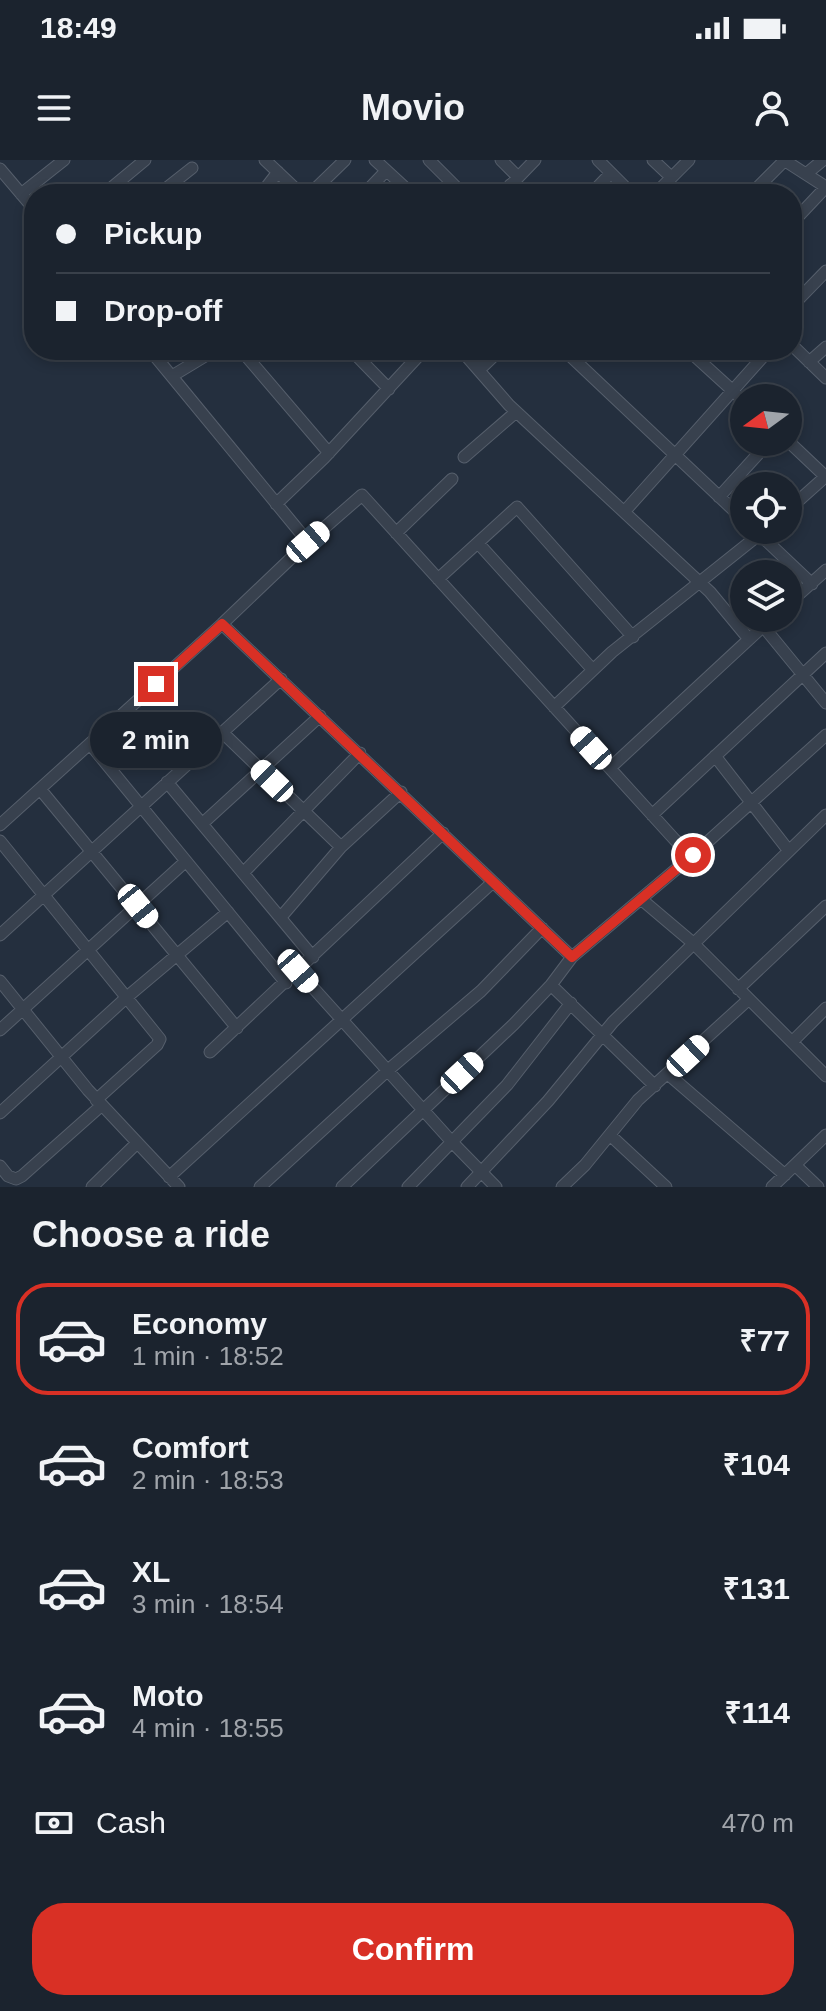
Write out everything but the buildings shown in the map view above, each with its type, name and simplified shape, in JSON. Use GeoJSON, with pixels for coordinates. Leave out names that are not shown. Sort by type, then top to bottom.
{"type":"FeatureCollection","features":[{"type":"Feature","properties":{"kind":"street"},"geometry":{"type":"LineString","coordinates":[[34,184],[64,160]]}},
{"type":"Feature","properties":{"kind":"street"},"geometry":{"type":"LineString","coordinates":[[116,184],[145,160]]}},
{"type":"Feature","properties":{"kind":"street"},"geometry":{"type":"LineString","coordinates":[[265,160],[291,184]]}},
{"type":"Feature","properties":{"kind":"street"},"geometry":{"type":"LineString","coordinates":[[320,184],[345,160]]}},
{"type":"Feature","properties":{"kind":"street"},"geometry":{"type":"LineString","coordinates":[[375,160],[401,184]]}},
{"type":"Feature","properties":{"kind":"street"},"geometry":{"type":"LineString","coordinates":[[429,160],[453,184]]}},
{"type":"Feature","properties":{"kind":"street"},"geometry":{"type":"LineString","coordinates":[[501,160],[511,184]]}},
{"type":"Feature","properties":{"kind":"street"},"geometry":{"type":"LineString","coordinates":[[516,184],[535,160]]}},
{"type":"Feature","properties":{"kind":"street"},"geometry":{"type":"LineString","coordinates":[[598,160],[622,184]]}},
{"type":"Feature","properties":{"kind":"street"},"geometry":{"type":"LineString","coordinates":[[653,160],[671,177]]}},
{"type":"Feature","properties":{"kind":"street"},"geometry":{"type":"LineString","coordinates":[[664,184],[689,160]]}},
{"type":"Feature","properties":{"kind":"street"},"geometry":{"type":"LineString","coordinates":[[761,184],[784,160],[826,187],[802,212]]}},
{"type":"Feature","properties":{"kind":"street"},"geometry":{"type":"LineString","coordinates":[[806,174],[823,160]]}},
{"type":"Feature","properties":{"kind":"street"},"geometry":{"type":"LineString","coordinates":[[172,184],[192,168]]}},
{"type":"Feature","properties":{"kind":"street"},"geometry":{"type":"LineString","coordinates":[[0,169],[24,197]]}},
{"type":"Feature","properties":{"kind":"street"},"geometry":{"type":"LineString","coordinates":[[374,184],[386,171]]}},
{"type":"Feature","properties":{"kind":"street"},"geometry":{"type":"LineString","coordinates":[[269,184],[278,172]]}},
{"type":"Feature","properties":{"kind":"street"},"geometry":{"type":"LineString","coordinates":[[601,184],[611,173]]}},
{"type":"Feature","properties":{"kind":"street"},"geometry":{"type":"LineString","coordinates":[[802,296],[826,271]]}},
{"type":"Feature","properties":{"kind":"street"},"geometry":{"type":"LineString","coordinates":[[809,362],[826,347]]}},
{"type":"Feature","properties":{"kind":"street"},"geometry":{"type":"LineString","coordinates":[[802,355],[826,378]]}},
{"type":"Feature","properties":{"kind":"street"},"geometry":{"type":"LineString","coordinates":[[158,360],[308,542]]}},
{"type":"Feature","properties":{"kind":"street"},"geometry":{"type":"LineString","coordinates":[[172,376],[198,360]]}},
{"type":"Feature","properties":{"kind":"street"},"geometry":{"type":"LineString","coordinates":[[250,360],[329,453]]}},
{"type":"Feature","properties":{"kind":"street"},"geometry":{"type":"LineString","coordinates":[[361,360],[389,389]]}},
{"type":"Feature","properties":{"kind":"street"},"geometry":{"type":"LineString","coordinates":[[276,504],[329,453],[415,360]]}},
{"type":"Feature","properties":{"kind":"street"},"geometry":{"type":"LineString","coordinates":[[470,360],[516,412],[710,592],[748,638]]}},
{"type":"Feature","properties":{"kind":"street"},"geometry":{"type":"LineString","coordinates":[[479,370],[490,360]]}},
{"type":"Feature","properties":{"kind":"street"},"geometry":{"type":"LineString","coordinates":[[575,360],[730,507]]}},
{"type":"Feature","properties":{"kind":"street"},"geometry":{"type":"LineString","coordinates":[[699,360],[730,388]]}},
{"type":"Feature","properties":{"kind":"street"},"geometry":{"type":"LineString","coordinates":[[739,384],[760,360]]}},
{"type":"Feature","properties":{"kind":"street"},"geometry":{"type":"LineString","coordinates":[[624,512],[730,394]]}},
{"type":"Feature","properties":{"kind":"street"},"geometry":{"type":"LineString","coordinates":[[464,457],[516,412]]}},
{"type":"Feature","properties":{"kind":"street"},"geometry":{"type":"LineString","coordinates":[[802,454],[826,476],[802,497]]}},
{"type":"Feature","properties":{"kind":"street"},"geometry":{"type":"LineString","coordinates":[[719,497],[756,456]]}},
{"type":"Feature","properties":{"kind":"street"},"geometry":{"type":"LineString","coordinates":[[396,533],[452,479]]}},
{"type":"Feature","properties":{"kind":"street"},"geometry":{"type":"LineString","coordinates":[[0,825],[362,495],[652,815],[693,855]]}},
{"type":"Feature","properties":{"kind":"street"},"geometry":{"type":"LineString","coordinates":[[438,579],[517,507],[633,637]]}},
{"type":"Feature","properties":{"kind":"street"},"geometry":{"type":"LineString","coordinates":[[478,543],[593,670]]}},
{"type":"Feature","properties":{"kind":"street"},"geometry":{"type":"LineString","coordinates":[[554,707],[593,670],[745,544]]}},
{"type":"Feature","properties":{"kind":"street"},"geometry":{"type":"LineString","coordinates":[[772,544],[812,584]]}},
{"type":"Feature","properties":{"kind":"street"},"geometry":{"type":"LineString","coordinates":[[802,592],[826,570]]}},
{"type":"Feature","properties":{"kind":"street"},"geometry":{"type":"LineString","coordinates":[[222,624],[572,957]]}},
{"type":"Feature","properties":{"kind":"street"},"geometry":{"type":"LineString","coordinates":[[610,768],[755,632]]}},
{"type":"Feature","properties":{"kind":"street"},"geometry":{"type":"LineString","coordinates":[[774,632],[802,675],[826,703]]}},
{"type":"Feature","properties":{"kind":"street"},"geometry":{"type":"LineString","coordinates":[[652,815],[826,653]]}},
{"type":"Feature","properties":{"kind":"street"},"geometry":{"type":"LineString","coordinates":[[0,935],[281,679]]}},
{"type":"Feature","properties":{"kind":"street"},"geometry":{"type":"LineString","coordinates":[[202,824],[320,716]]}},
{"type":"Feature","properties":{"kind":"street"},"geometry":{"type":"LineString","coordinates":[[222,732],[341,847]]}},
{"type":"Feature","properties":{"kind":"street"},"geometry":{"type":"LineString","coordinates":[[342,1187],[514,1024],[551,985],[572,957],[693,855],[826,735]]}},
{"type":"Feature","properties":{"kind":"street"},"geometry":{"type":"LineString","coordinates":[[90,744],[286,983]]}},
{"type":"Feature","properties":{"kind":"street"},"geometry":{"type":"LineString","coordinates":[[244,872],[360,753]]}},
{"type":"Feature","properties":{"kind":"street"},"geometry":{"type":"LineString","coordinates":[[715,756],[789,851]]}},
{"type":"Feature","properties":{"kind":"street"},"geometry":{"type":"LineString","coordinates":[[167,782],[313,957]]}},
{"type":"Feature","properties":{"kind":"street"},"geometry":{"type":"LineString","coordinates":[[40,789],[237,1028]]}},
{"type":"Feature","properties":{"kind":"street"},"geometry":{"type":"LineString","coordinates":[[281,917],[341,847],[401,792]]}},
{"type":"Feature","properties":{"kind":"street"},"geometry":{"type":"LineString","coordinates":[[467,1187],[548,1101],[603,1034],[826,815]]}},
{"type":"Feature","properties":{"kind":"street"},"geometry":{"type":"LineString","coordinates":[[210,1052],[443,833]]}},
{"type":"Feature","properties":{"kind":"street"},"geometry":{"type":"LineString","coordinates":[[0,841],[160,1039],[22,1176],[16,1179],[8,1176],[0,1166]]}},
{"type":"Feature","properties":{"kind":"street"},"geometry":{"type":"LineString","coordinates":[[0,1030],[186,861]]}},
{"type":"Feature","properties":{"kind":"street"},"geometry":{"type":"LineString","coordinates":[[0,981],[99,1102],[175,1184],[341,1020],[493,882]]}},
{"type":"Feature","properties":{"kind":"street"},"geometry":{"type":"LineString","coordinates":[[641,899],[693,943],[826,1076]]}},
{"type":"Feature","properties":{"kind":"street"},"geometry":{"type":"LineString","coordinates":[[738,989],[826,906]]}},
{"type":"Feature","properties":{"kind":"street"},"geometry":{"type":"LineString","coordinates":[[0,1113],[127,997],[228,912]]}},
{"type":"Feature","properties":{"kind":"street"},"geometry":{"type":"LineString","coordinates":[[260,1187],[387,1071],[481,991],[542,928]]}},
{"type":"Feature","properties":{"kind":"street"},"geometry":{"type":"LineString","coordinates":[[298,971],[496,1187]]}},
{"type":"Feature","properties":{"kind":"street"},"geometry":{"type":"LineString","coordinates":[[551,985],[655,1086]]}},
{"type":"Feature","properties":{"kind":"street"},"geometry":{"type":"LineString","coordinates":[[562,1187],[638,1100],[749,999]]}},
{"type":"Feature","properties":{"kind":"street"},"geometry":{"type":"LineString","coordinates":[[408,1187],[507,1085],[571,1003]]}},
{"type":"Feature","properties":{"kind":"street"},"geometry":{"type":"LineString","coordinates":[[792,1042],[826,1008]]}},
{"type":"Feature","properties":{"kind":"street"},"geometry":{"type":"LineString","coordinates":[[668,1074],[785,1175]]}},
{"type":"Feature","properties":{"kind":"street"},"geometry":{"type":"LineString","coordinates":[[610,1135],[664,1186]]}},
{"type":"Feature","properties":{"kind":"street"},"geometry":{"type":"LineString","coordinates":[[772,1187],[826,1135]]}},
{"type":"Feature","properties":{"kind":"street"},"geometry":{"type":"LineString","coordinates":[[92,1187],[136,1144]]}},
{"type":"Feature","properties":{"kind":"street"},"geometry":{"type":"LineString","coordinates":[[795,1165],[818,1187]]}},
{"type":"Feature","properties":{"kind":"route"},"geometry":{"type":"LineString","coordinates":[[156,684],[222,624],[572,957],[693,855]]}}]}
